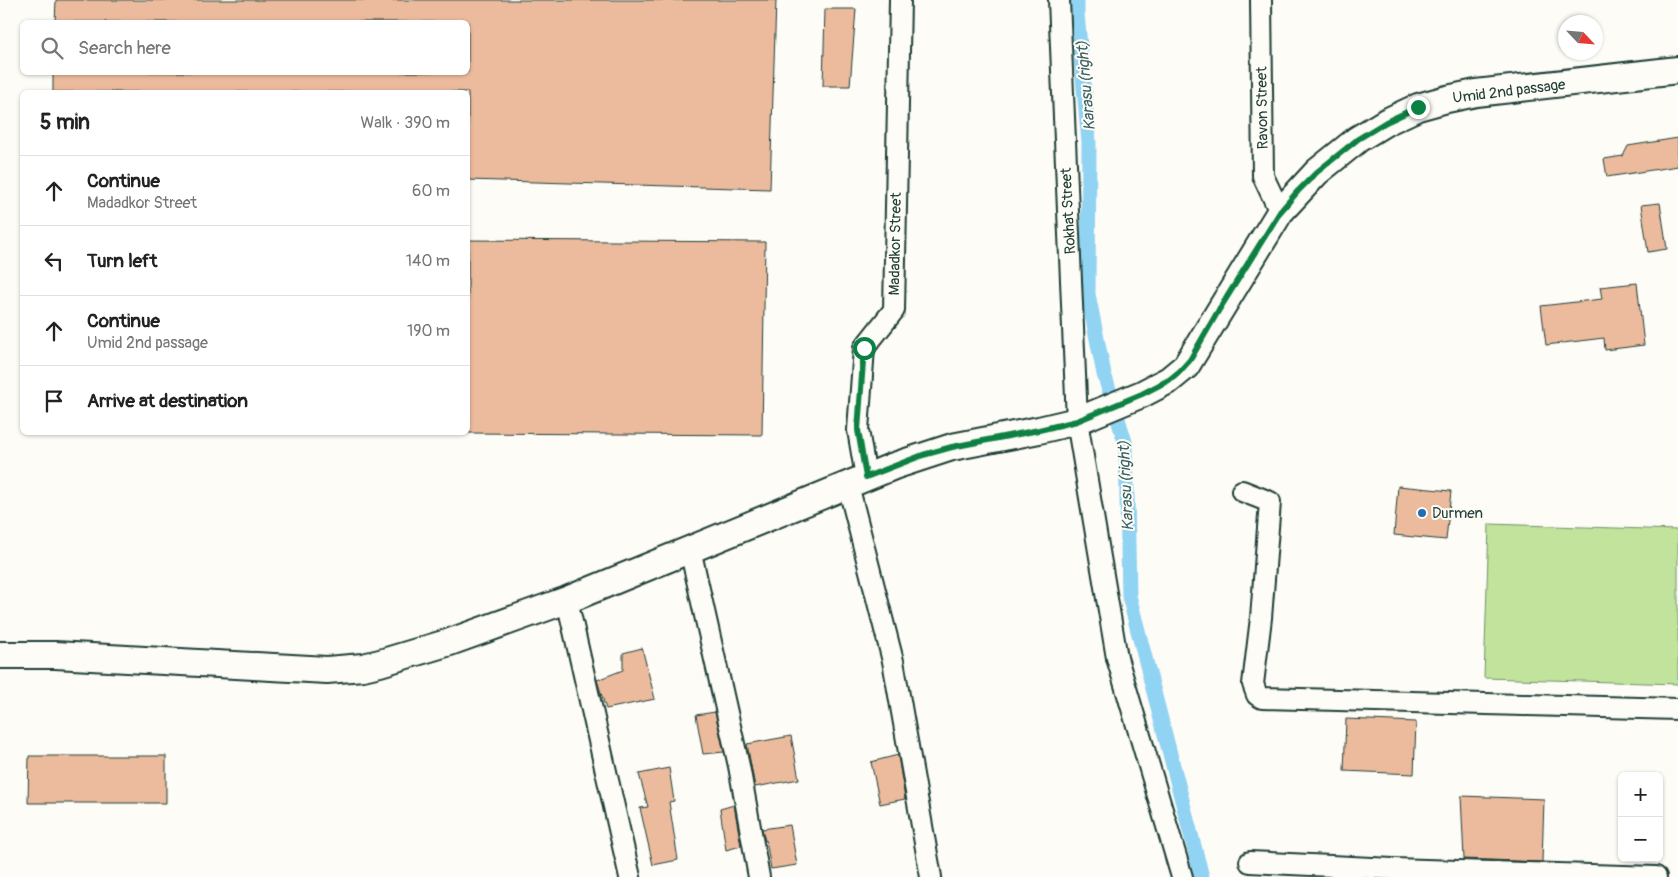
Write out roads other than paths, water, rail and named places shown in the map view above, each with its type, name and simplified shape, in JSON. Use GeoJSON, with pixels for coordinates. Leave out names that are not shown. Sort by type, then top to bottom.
{"type":"FeatureCollection","features":[{"type":"Feature","properties":{"kind":"main road","name":"Umid 2nd passage"},"geometry":{"type":"LineString","coordinates":[[0,655],[55,656],[327,670],[380,663],[415,653],[567,600],[923,455],[952,447],[1082,420],[1169,380],[1186,366],[1280,212],[1317,172],[1358,139],[1386,122],[1418,107],[1476,93],[1678,70]]}},
{"type":"Feature","properties":{"kind":"street","name":"Madadkor Street"},"geometry":{"type":"LineString","coordinates":[[900,0],[894,310],[864,348],[858,430],[857,481],[893,661],[930,877]]}},
{"type":"Feature","properties":{"kind":"street","name":"Rokhat Street"},"geometry":{"type":"LineString","coordinates":[[1059,0],[1082,420],[1116,658],[1182,877]]}},
{"type":"Feature","properties":{"kind":"street","name":"Ravon Street"},"geometry":{"type":"LineString","coordinates":[[1261,0],[1263,176],[1280,212]]}},
{"type":"Feature","properties":{"kind":"street"},"geometry":{"type":"LineString","coordinates":[[1242,492],[1270,502],[1262,618],[1253,684],[1257,695],[1262,698],[1678,709]]}},
{"type":"Feature","properties":{"kind":"street"},"geometry":{"type":"LineString","coordinates":[[690,549],[739,766],[759,877]]}},
{"type":"Feature","properties":{"kind":"street"},"geometry":{"type":"LineString","coordinates":[[567,600],[630,877]]}},
{"type":"Feature","properties":{"kind":"street"},"geometry":{"type":"LineString","coordinates":[[1250,862],[1393,869],[1656,877]]}},
{"type":"Feature","properties":{"kind":"waterway","name":"Karasu (right)"},"geometry":{"type":"LineString","coordinates":[[1077,0],[1089,142],[1088,294],[1104,374],[1126,445],[1129,596],[1202,877]]}},
{"type":"Feature","properties":{"kind":"place","name":"Durmen"},"geometry":{"type":"Point","coordinates":[1422,513]}}]}
